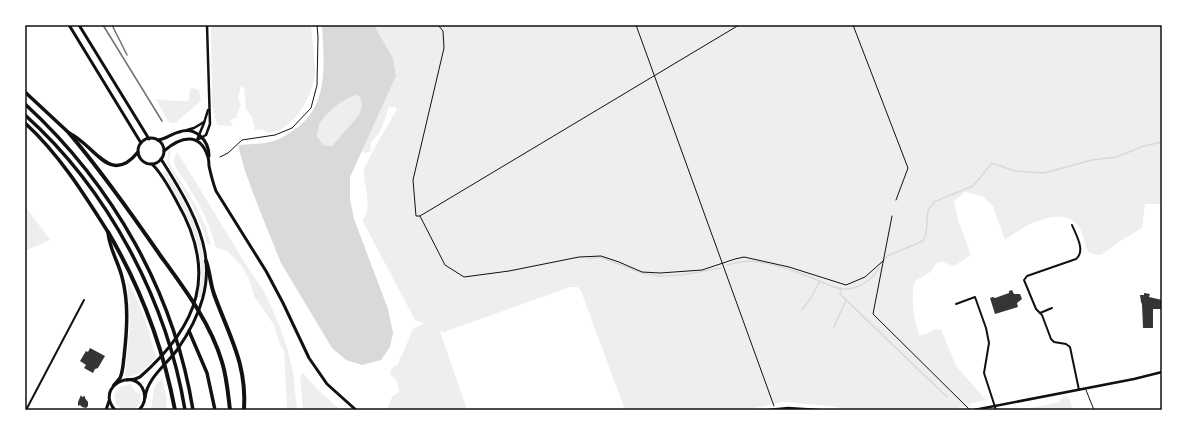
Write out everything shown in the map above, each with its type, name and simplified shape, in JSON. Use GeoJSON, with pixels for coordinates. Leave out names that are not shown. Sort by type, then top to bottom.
{"type":"FeatureCollection","features":[{"type":"Feature","properties":{"kind":"highway"},"geometry":{"type":"LineString","coordinates":[[25,92],[69,133],[100,171],[186,292],[211,335],[222,361],[230,410]]}},
{"type":"Feature","properties":{"kind":"highway"},"geometry":{"type":"LineString","coordinates":[[25,104],[75,155],[110,200],[138,247],[168,313],[184,364],[193,410]]}},
{"type":"Feature","properties":{"kind":"highway"},"geometry":{"type":"LineString","coordinates":[[25,115],[44,133],[69,161],[103,205],[130,251],[151,294],[160,317],[177,371],[185,410]]}},
{"type":"Feature","properties":{"kind":"highway"},"geometry":{"type":"LineString","coordinates":[[25,123],[77,183],[108,232],[131,274],[152,323],[169,381],[175,410]]}},
{"type":"Feature","properties":{"kind":"highway"},"geometry":{"type":"LineString","coordinates":[[69,133],[77,136],[98,156],[110,164],[118,165],[129,162],[138,152]]}},
{"type":"Feature","properties":{"kind":"highway"},"geometry":{"type":"LineString","coordinates":[[108,232],[109,242],[122,276],[127,313],[122,373],[114,385]]}},
{"type":"Feature","properties":{"kind":"highway"},"geometry":{"type":"LineString","coordinates":[[206,261],[209,268],[212,288],[238,356],[244,389],[244,410]]}},
{"type":"Feature","properties":{"kind":"highway"},"geometry":{"type":"LineString","coordinates":[[189,331],[207,373],[215,410]]}},
{"type":"Feature","properties":{"kind":"main road"},"geometry":{"type":"LineString","coordinates":[[69,25],[141,143]]}},
{"type":"Feature","properties":{"kind":"main road"},"geometry":{"type":"LineString","coordinates":[[79,25],[149,139]]}},
{"type":"Feature","properties":{"kind":"main road"},"geometry":{"type":"LineString","coordinates":[[209,158],[202,145],[197,140],[191,138],[180,140],[171,145],[164,151],[161,159],[156,163],[152,164],[143,162],[138,152],[141,143],[149,139],[158,140],[167,138],[180,131],[199,135],[203,138],[207,145],[209,158],[211,177],[216,191],[266,271],[309,358],[327,384],[356,410]]}},
{"type":"Feature","properties":{"kind":"main road"},"geometry":{"type":"LineString","coordinates":[[158,140],[164,151]]}},
{"type":"Feature","properties":{"kind":"main road"},"geometry":{"type":"LineString","coordinates":[[139,410],[143,405],[151,382],[176,351],[189,331],[203,299],[205,287],[206,261],[203,240],[194,215],[161,159]]}},
{"type":"Feature","properties":{"kind":"main road"},"geometry":{"type":"LineString","coordinates":[[106,410],[109,404],[111,390],[114,385],[121,381],[135,379],[141,376],[173,344],[190,313],[197,294],[198,255],[190,228],[169,188],[152,164]]}},
{"type":"Feature","properties":{"kind":"main road"},"geometry":{"type":"LineString","coordinates":[[127,380],[139,384],[143,390],[145,398]]}},
{"type":"Feature","properties":{"kind":"main road"},"geometry":{"type":"LineString","coordinates":[[109,397],[111,405],[115,410]]}},
{"type":"Feature","properties":{"kind":"street"},"geometry":{"type":"LineString","coordinates":[[197,140],[206,135],[209,127],[210,112],[208,109],[207,25]]}},
{"type":"Feature","properties":{"kind":"street"},"geometry":{"type":"LineString","coordinates":[[197,140],[208,109]]}},
{"type":"Feature","properties":{"kind":"street"},"geometry":{"type":"LineString","coordinates":[[185,131],[194,128],[204,121]]}},
{"type":"Feature","properties":{"kind":"street"},"geometry":{"type":"LineString","coordinates":[[1072,225],[1081,251],[1080,256],[1070,261],[1026,276],[1024,280],[1052,341],[1066,344],[1070,347],[1079,390]]}},
{"type":"Feature","properties":{"kind":"street"},"geometry":{"type":"LineString","coordinates":[[956,304],[975,297],[986,328],[989,346],[984,373],[996,410]]}},
{"type":"Feature","properties":{"kind":"street"},"geometry":{"type":"LineString","coordinates":[[26,410],[84,300]]}},
{"type":"Feature","properties":{"kind":"street"},"geometry":{"type":"LineString","coordinates":[[1040,313],[1052,308]]}},
{"type":"Feature","properties":{"kind":"street"},"geometry":{"type":"LineString","coordinates":[[974,410],[1162,372]]}},
{"type":"Feature","properties":{"kind":"street"},"geometry":{"type":"LineString","coordinates":[[768,410],[788,408],[819,410]]}},
{"type":"Feature","properties":{"kind":"lane"},"geometry":{"type":"LineString","coordinates":[[1086,388],[1094,410]]}},
{"type":"Feature","properties":{"kind":"path"},"geometry":{"type":"LineString","coordinates":[[220,157],[228,153],[242,140],[275,135],[292,128],[311,108],[317,85],[317,25]]}},
{"type":"Feature","properties":{"kind":"path"},"geometry":{"type":"LineString","coordinates":[[438,25],[443,31],[444,48],[413,180],[416,216],[420,216],[445,265],[464,278],[579,257],[601,256],[642,272],[660,274],[702,270],[744,257],[789,267],[846,285],[865,277],[883,261]]}},
{"type":"Feature","properties":{"kind":"path"},"geometry":{"type":"LineString","coordinates":[[636,25],[775,409]]}},
{"type":"Feature","properties":{"kind":"path"},"geometry":{"type":"LineString","coordinates":[[420,216],[739,25]]}},
{"type":"Feature","properties":{"kind":"path"},"geometry":{"type":"LineString","coordinates":[[853,25],[908,168],[896,200]]}},
{"type":"Feature","properties":{"kind":"path"},"geometry":{"type":"LineString","coordinates":[[892,216],[873,314],[970,410]]}},
{"type":"Feature","properties":{"kind":"shaded area"},"geometry":{"type":"Polygon","coordinates":[[[211,25],[311,25],[315,68],[313,85],[306,102],[290,123],[278,131],[268,133],[262,129],[255,130],[252,117],[246,109],[244,88],[241,86],[238,99],[241,104],[236,118],[230,120],[233,126],[217,125],[212,105],[211,25]]]}},
{"type":"Feature","properties":{"kind":"shaded area"},"geometry":{"type":"Polygon","coordinates":[[[322,25],[374,25],[393,58],[396,76],[350,177],[350,199],[354,219],[388,309],[393,333],[390,347],[381,360],[362,365],[346,360],[332,348],[281,263],[245,171],[238,145],[277,140],[304,122],[313,111],[322,84],[322,25]],[[356,95],[346,100],[336,106],[323,118],[319,125],[317,136],[323,145],[332,146],[359,115],[362,106],[360,97],[356,95]]]}},
{"type":"Feature","properties":{"kind":"shaded area"},"geometry":{"type":"Polygon","coordinates":[[[374,25],[1162,25],[1162,204],[1145,204],[1142,228],[1120,241],[1101,255],[1096,255],[1088,252],[1082,233],[1078,226],[1068,218],[1049,218],[1039,221],[1020,230],[1005,240],[993,206],[982,196],[965,192],[954,201],[958,220],[971,255],[954,266],[942,262],[937,263],[932,271],[915,281],[913,308],[919,335],[941,329],[956,366],[986,400],[969,404],[971,406],[944,410],[852,410],[831,406],[783,402],[745,410],[625,410],[581,291],[578,287],[570,287],[444,332],[440,331],[467,410],[387,410],[392,397],[399,392],[397,381],[390,374],[392,368],[398,364],[412,331],[416,327],[425,324],[415,320],[362,220],[367,210],[368,203],[364,170],[397,110],[395,107],[389,107],[378,134],[371,143],[371,151],[364,153],[362,150],[396,76],[393,58],[374,25]]]}},
{"type":"Feature","properties":{"kind":"shaded area"},"geometry":{"type":"Polygon","coordinates":[[[193,88],[199,90],[201,101],[175,123],[170,123],[156,99],[187,101],[189,99],[190,89],[193,88]]]}},
{"type":"Feature","properties":{"kind":"shaded area"},"geometry":{"type":"Polygon","coordinates":[[[356,95],[360,97],[362,106],[359,115],[332,146],[323,145],[317,136],[320,123],[336,106],[356,95]]]}},
{"type":"Feature","properties":{"kind":"shaded area"},"geometry":{"type":"Polygon","coordinates":[[[171,148],[169,163],[195,204],[206,227],[211,245],[207,244],[204,232],[193,207],[167,163],[168,152],[171,148]]]}},
{"type":"Feature","properties":{"kind":"shaded area"},"geometry":{"type":"Polygon","coordinates":[[[176,153],[178,153],[245,263],[264,291],[279,324],[288,351],[293,372],[297,410],[287,410],[284,351],[280,344],[274,325],[254,296],[249,279],[241,265],[227,251],[215,246],[204,214],[175,166],[174,160],[176,153]]]}},
{"type":"Feature","properties":{"kind":"shaded area"},"geometry":{"type":"Polygon","coordinates":[[[166,171],[184,202],[197,230],[204,260],[202,297],[198,297],[201,279],[201,262],[194,232],[188,217],[163,173],[166,171]]]}},
{"type":"Feature","properties":{"kind":"shaded area"},"geometry":{"type":"Polygon","coordinates":[[[25,206],[50,240],[25,251],[25,206]]]}},
{"type":"Feature","properties":{"kind":"shaded area"},"geometry":{"type":"Polygon","coordinates":[[[127,278],[145,319],[156,357],[139,373],[125,377],[130,323],[127,278]]]}},
{"type":"Feature","properties":{"kind":"shaded area"},"geometry":{"type":"Polygon","coordinates":[[[303,373],[320,392],[341,410],[303,410],[300,376],[303,373]]]}},
{"type":"Feature","properties":{"kind":"shaded area"},"geometry":{"type":"Polygon","coordinates":[[[162,378],[167,400],[167,410],[150,410],[154,387],[162,378]]]}},
{"type":"Feature","properties":{"kind":"shaded area"},"geometry":{"type":"Polygon","coordinates":[[[129,384],[132,385],[132,388],[137,393],[140,393],[140,402],[137,407],[122,410],[116,404],[114,395],[120,387],[129,384]]]}},
{"type":"Feature","properties":{"kind":"shaded area"},"geometry":{"type":"Polygon","coordinates":[[[1066,396],[1071,402],[1073,410],[1020,410],[1060,402],[1061,399],[1066,396]]]}},
{"type":"Feature","properties":{"kind":"building"},"geometry":{"type":"Polygon","coordinates":[[[1012,290],[1014,294],[1020,294],[1022,299],[1017,303],[1018,307],[995,314],[990,298],[995,298],[1009,293],[1009,291],[1012,290]]]}},
{"type":"Feature","properties":{"kind":"building"},"geometry":{"type":"Polygon","coordinates":[[[1144,293],[1150,294],[1149,297],[1162,300],[1162,309],[1153,309],[1153,328],[1143,328],[1140,295],[1144,295],[1144,293]]]}},
{"type":"Feature","properties":{"kind":"building"},"geometry":{"type":"Polygon","coordinates":[[[90,348],[105,356],[98,368],[95,369],[93,373],[84,368],[86,365],[80,361],[86,351],[88,352],[90,348]]]}},
{"type":"Feature","properties":{"kind":"building"},"geometry":{"type":"Polygon","coordinates":[[[81,395],[82,397],[85,396],[88,402],[88,406],[86,408],[80,405],[78,406],[81,395]]]}},
{"type":"Feature","properties":{"kind":"waterway"},"geometry":{"type":"LineString","coordinates":[[884,261],[887,256],[923,241],[926,234],[928,210],[934,202],[973,186],[992,163],[1015,171],[1044,173],[1092,160],[1116,157],[1144,146],[1162,142]]}},
{"type":"Feature","properties":{"kind":"waterway"},"geometry":{"type":"LineString","coordinates":[[589,259],[600,257],[642,273],[659,276],[682,275],[721,268]]}},
{"type":"Feature","properties":{"kind":"waterway"},"geometry":{"type":"LineString","coordinates":[[727,265],[748,261],[765,263],[797,272],[841,289],[851,289],[861,285],[870,279],[880,266]]}},
{"type":"Feature","properties":{"kind":"waterway"},"geometry":{"type":"LineString","coordinates":[[802,310],[820,281]]}},
{"type":"Feature","properties":{"kind":"waterway"},"geometry":{"type":"LineString","coordinates":[[841,288],[840,294],[947,397]]}},
{"type":"Feature","properties":{"kind":"waterway"},"geometry":{"type":"LineString","coordinates":[[834,327],[846,300]]}},
{"type":"Feature","properties":{"kind":"railway"},"geometry":{"type":"LineString","coordinates":[[103,25],[162,121]]}},
{"type":"Feature","properties":{"kind":"railway"},"geometry":{"type":"LineString","coordinates":[[112,25],[127,55]]}}]}
